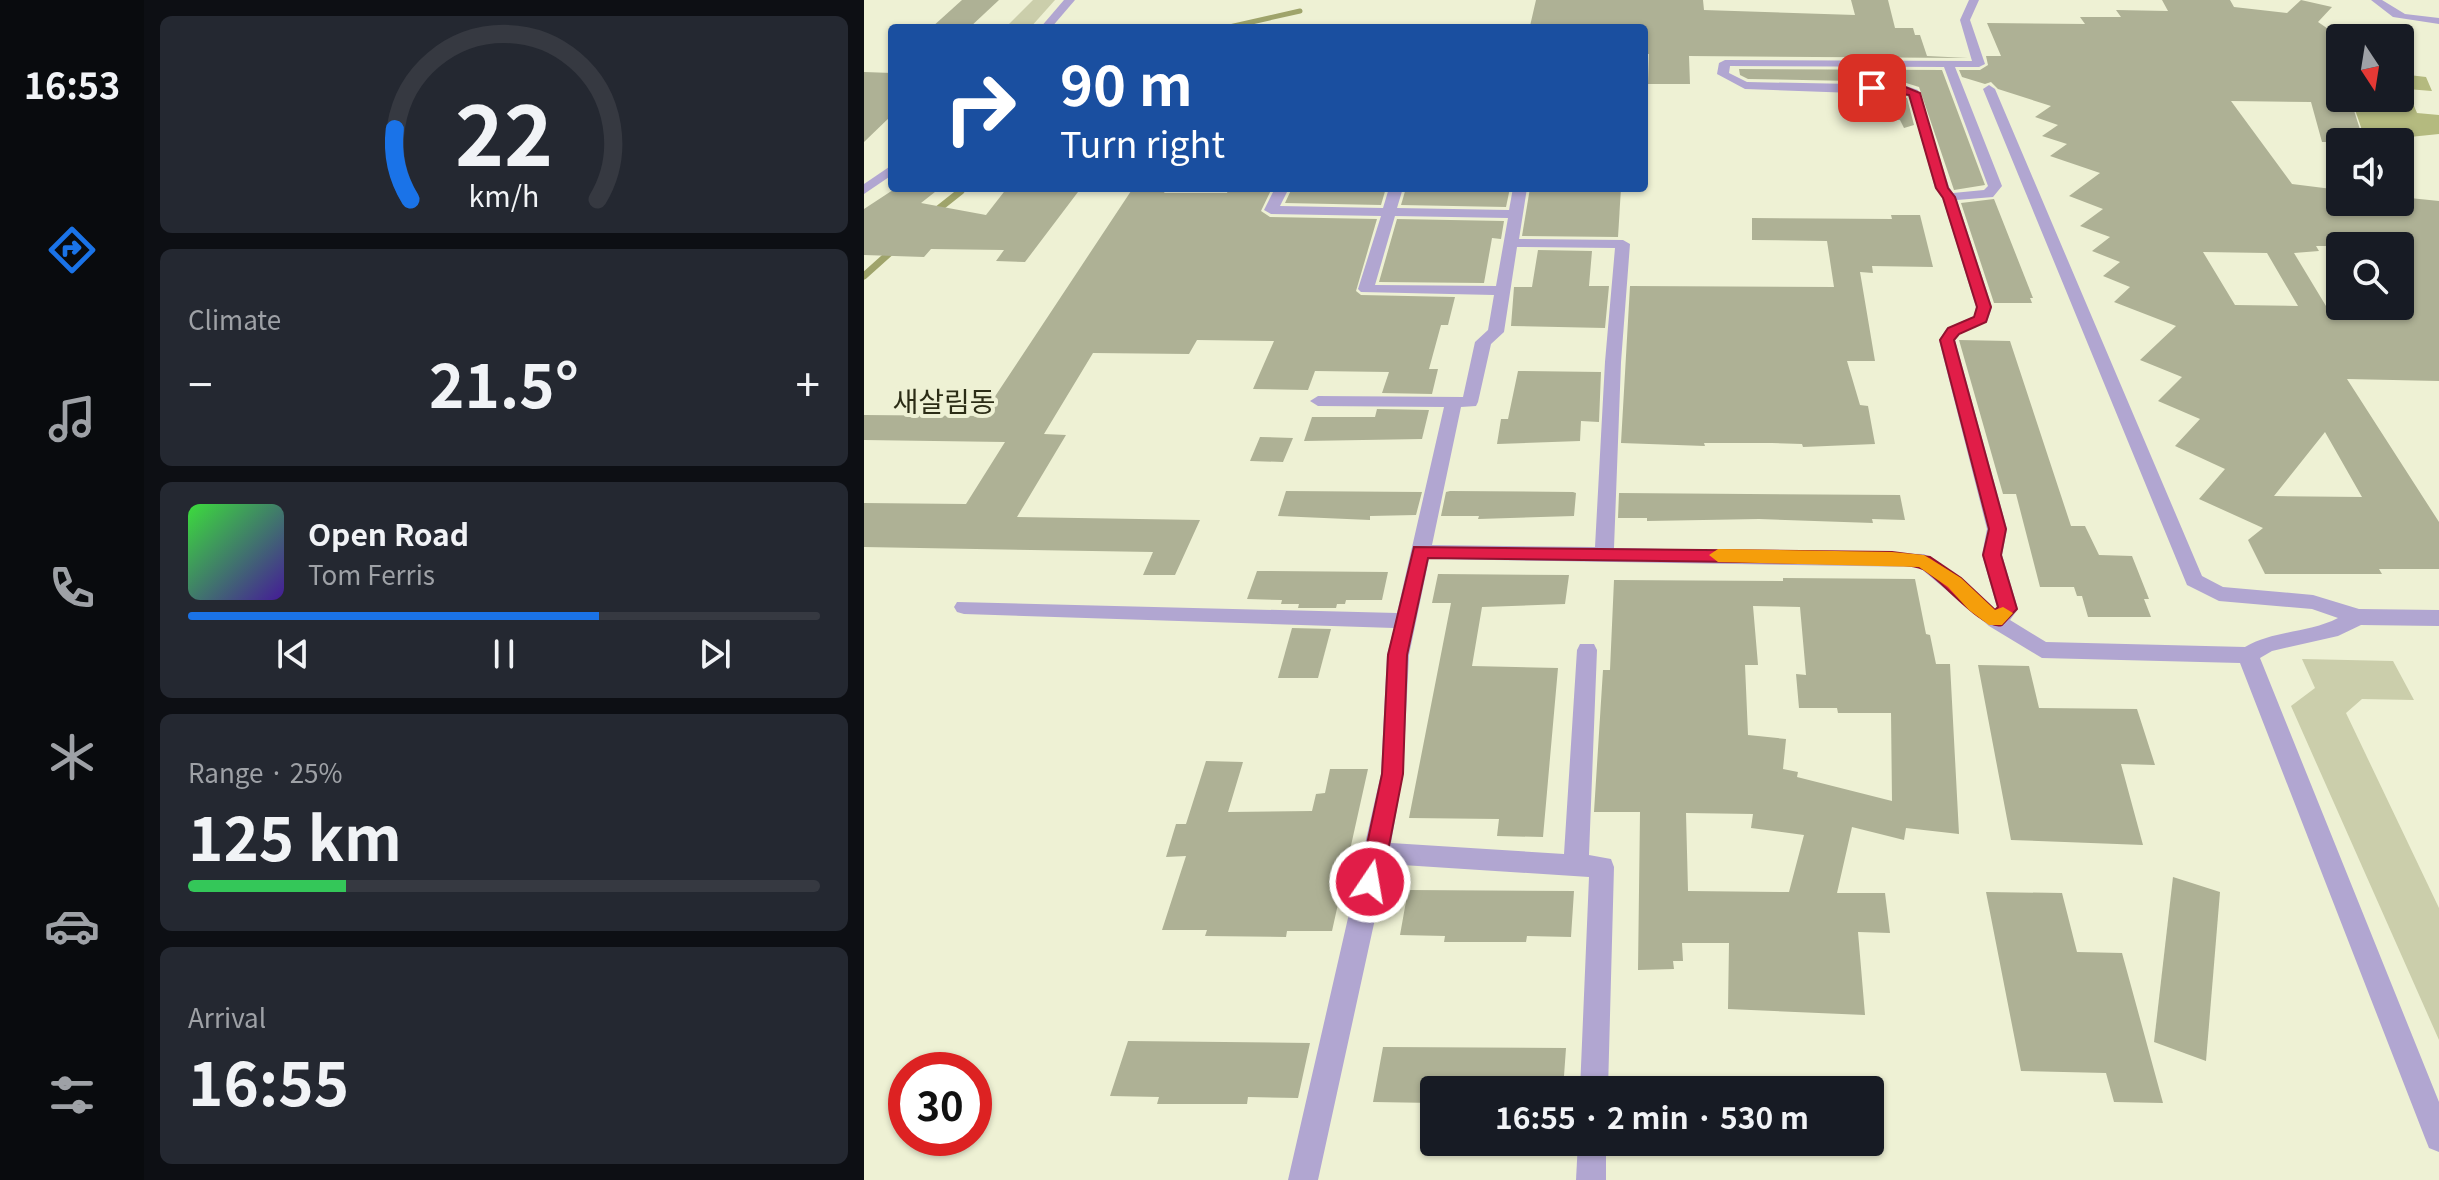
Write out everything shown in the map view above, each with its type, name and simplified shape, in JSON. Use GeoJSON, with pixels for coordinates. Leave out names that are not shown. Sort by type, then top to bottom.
{"type":"FeatureCollection","features":[{"type":"Feature","properties":{"kind":"street"},"geometry":{"type":"LineString","coordinates":[[1049,24],[1070,0]]}},
{"type":"Feature","properties":{"kind":"street"},"geometry":{"type":"LineString","coordinates":[[1974,0],[1965,20],[1979,64],[1725,63],[1723,74],[1745,85],[1903,89],[1914,93],[1942,188],[1949,197],[1984,307],[1981,319],[1953,331],[1947,340],[1997,529],[1992,555],[2008,609],[1996,621]]}},
{"type":"Feature","properties":{"kind":"street"},"geometry":{"type":"LineString","coordinates":[[2376,0],[2386,12],[2395,16],[2439,21]]}},
{"type":"Feature","properties":{"kind":"street"},"geometry":{"type":"LineString","coordinates":[[1948,64],[1995,186],[1988,194],[1949,197]]}},
{"type":"Feature","properties":{"kind":"street"},"geometry":{"type":"LineString","coordinates":[[1989,89],[2194,580],[2219,594],[2313,602],[2358,617],[2439,618]]}},
{"type":"Feature","properties":{"kind":"street"},"geometry":{"type":"LineString","coordinates":[[864,190],[888,172]]}},
{"type":"Feature","properties":{"kind":"street"},"geometry":{"type":"LineString","coordinates":[[1280,192],[1271,210],[1516,214]]}},
{"type":"Feature","properties":{"kind":"street"},"geometry":{"type":"LineString","coordinates":[[1395,192],[1366,289],[1503,291]]}},
{"type":"Feature","properties":{"kind":"street"},"geometry":{"type":"LineString","coordinates":[[1318,401],[1470,402],[1483,342],[1496,332],[1519,192]]}},
{"type":"Feature","properties":{"kind":"street"},"geometry":{"type":"LineString","coordinates":[[1511,243],[1623,244],[1613,362],[1604,554]]}},
{"type":"Feature","properties":{"kind":"street"},"geometry":{"type":"LineString","coordinates":[[1303,1180],[1377,853],[1392,774],[1398,655],[1453,403]]}},
{"type":"Feature","properties":{"kind":"street"},"geometry":{"type":"LineString","coordinates":[[1420,552],[1892,558],[1924,561],[1996,621],[2042,650],[2248,655],[2267,644],[2331,631],[2358,617]]}},
{"type":"Feature","properties":{"kind":"street"},"geometry":{"type":"LineString","coordinates":[[964,607],[1405,621]]}},
{"type":"Feature","properties":{"kind":"street"},"geometry":{"type":"LineString","coordinates":[[1576,864],[1587,650]]}},
{"type":"Feature","properties":{"kind":"street"},"geometry":{"type":"LineString","coordinates":[[2248,655],[2436,1122]]}},
{"type":"Feature","properties":{"kind":"street"},"geometry":{"type":"LineString","coordinates":[[1377,853],[1602,867],[1595,1076]]}},
{"type":"Feature","properties":{"kind":"street"},"geometry":{"type":"LineString","coordinates":[[1591,1180],[1592,1156]]}},
{"type":"Feature","properties":{"kind":"green space"},"geometry":{"type":"Polygon","coordinates":[[[1033,0],[1055,0],[1034,24],[1009,24],[1033,0]]]}},
{"type":"Feature","properties":{"kind":"green space"},"geometry":{"type":"Polygon","coordinates":[[[2414,76],[2426,77],[2432,91],[2414,90],[2414,76]]]}},
{"type":"Feature","properties":{"kind":"green space"},"geometry":{"type":"Polygon","coordinates":[[[2414,106],[2417,113],[2439,115],[2439,134],[2414,137],[2414,128],[2361,128],[2356,112],[2414,112],[2414,106]]]}},
{"type":"Feature","properties":{"kind":"green space"},"geometry":{"type":"Polygon","coordinates":[[[2302,659],[2393,661],[2414,700],[2362,699],[2346,713],[2439,908],[2439,1040],[2291,706],[2315,688],[2302,659]]]}},
{"type":"Feature","properties":{"kind":"building"},"geometry":{"type":"Polygon","coordinates":[[[962,0],[999,0],[973,24],[935,24],[962,0]]]}},
{"type":"Feature","properties":{"kind":"building"},"geometry":{"type":"Polygon","coordinates":[[[1536,0],[1703,0],[1704,10],[1855,15],[1851,0],[1888,0],[1895,28],[1913,28],[1915,35],[1920,35],[1927,56],[1968,58],[1689,56],[1690,84],[1648,84],[1648,24],[1530,24],[1536,0]]]}},
{"type":"Feature","properties":{"kind":"building"},"geometry":{"type":"Polygon","coordinates":[[[2162,0],[2230,0],[2234,7],[2287,13],[2301,0],[2332,7],[2318,22],[2326,27],[2326,112],[2354,112],[2360,128],[2326,128],[2326,142],[2322,142],[2311,102],[2231,101],[2292,184],[2326,188],[2326,216],[2414,216],[2414,198],[2439,201],[2439,381],[2347,379],[2439,522],[2439,569],[2379,569],[2382,574],[2265,574],[2248,540],[2263,528],[2199,499],[2225,469],[2175,446],[2200,419],[2158,401],[2182,377],[2140,360],[2176,326],[2114,302],[2130,287],[2103,276],[2120,262],[2092,251],[2110,237],[2080,226],[2103,209],[2069,196],[2100,173],[2050,156],[2067,144],[2042,136],[2058,125],[2035,117],[2051,106],[1998,89],[1991,82],[1985,84],[1962,77],[1959,70],[1980,70],[1988,65],[1986,56],[2001,56],[1987,23],[2085,24],[2080,17],[2121,17],[2116,10],[2168,11],[2162,0]],[[2203,252],[2235,305],[2298,306],[2267,253],[2203,252]],[[2325,432],[2274,496],[2362,497],[2325,432]]]}},
{"type":"Feature","properties":{"kind":"building"},"geometry":{"type":"Polygon","coordinates":[[[1739,69],[1942,70],[1985,185],[1954,190],[1919,87],[1903,82],[1748,79],[1740,75],[1739,69]]]}},
{"type":"Feature","properties":{"kind":"building"},"geometry":{"type":"Polygon","coordinates":[[[864,72],[888,73],[888,119],[864,142],[864,72]]]}},
{"type":"Feature","properties":{"kind":"building"},"geometry":{"type":"Polygon","coordinates":[[[1839,95],[1907,98],[1914,125],[1904,128],[1900,120],[1845,119],[1839,95]]]}},
{"type":"Feature","properties":{"kind":"building"},"geometry":{"type":"Polygon","coordinates":[[[890,192],[935,192],[921,203],[986,215],[1004,192],[1078,192],[1025,262],[996,261],[1004,250],[931,249],[924,257],[864,255],[864,209],[890,192]]]}},
{"type":"Feature","properties":{"kind":"building"},"geometry":{"type":"Polygon","coordinates":[[[1130,192],[1270,192],[1261,211],[1270,217],[1377,219],[1356,291],[1361,295],[1455,297],[1448,325],[1441,325],[1429,369],[1438,369],[1432,394],[1382,393],[1389,372],[1315,371],[1308,390],[1253,389],[1274,341],[1197,340],[1189,354],[1093,353],[1044,434],[1066,435],[1017,517],[1200,520],[1175,575],[1143,575],[1153,552],[864,547],[864,503],[966,504],[1005,442],[864,440],[864,415],[982,416],[1130,192]]]}},
{"type":"Feature","properties":{"kind":"building"},"geometry":{"type":"Polygon","coordinates":[[[1290,192],[1385,192],[1381,205],[1285,203],[1290,192]]]}},
{"type":"Feature","properties":{"kind":"building"},"geometry":{"type":"Polygon","coordinates":[[[1405,192],[1509,192],[1506,207],[1401,205],[1405,192]]]}},
{"type":"Feature","properties":{"kind":"building"},"geometry":{"type":"Polygon","coordinates":[[[1529,192],[1621,192],[1618,237],[1522,236],[1529,192]]]}},
{"type":"Feature","properties":{"kind":"building"},"geometry":{"type":"Polygon","coordinates":[[[1994,199],[2033,298],[2030,298],[2032,303],[1994,303],[1961,203],[1994,199]]]}},
{"type":"Feature","properties":{"kind":"building"},"geometry":{"type":"Polygon","coordinates":[[[1891,215],[1920,215],[1933,267],[1872,266],[1873,273],[1860,272],[1875,361],[1847,361],[1860,405],[1868,406],[1875,444],[1803,447],[1802,444],[1772,443],[1704,443],[1705,446],[1621,443],[1630,286],[1834,287],[1827,241],[1752,240],[1752,218],[1892,219],[1891,215]]]}},
{"type":"Feature","properties":{"kind":"building"},"geometry":{"type":"Polygon","coordinates":[[[1397,219],[1504,221],[1501,239],[1492,238],[1484,283],[1379,282],[1397,219]]]}},
{"type":"Feature","properties":{"kind":"building"},"geometry":{"type":"Polygon","coordinates":[[[1538,250],[1592,251],[1589,286],[1609,286],[1605,328],[1511,326],[1514,287],[1532,287],[1538,250]]]}},
{"type":"Feature","properties":{"kind":"building"},"geometry":{"type":"Polygon","coordinates":[[[1959,340],[2010,341],[2071,526],[2085,526],[2099,555],[2132,556],[2149,599],[2144,599],[2151,617],[2088,617],[2082,596],[2077,596],[2074,587],[2040,587],[2016,494],[2003,494],[1959,340]]]}},
{"type":"Feature","properties":{"kind":"building"},"geometry":{"type":"Polygon","coordinates":[[[1518,371],[1601,372],[1599,422],[1581,421],[1580,441],[1497,444],[1501,419],[1508,419],[1518,371]]]}},
{"type":"Feature","properties":{"kind":"building"},"geometry":{"type":"Polygon","coordinates":[[[1377,409],[1429,410],[1422,439],[1304,441],[1312,417],[1375,417],[1377,409]]]}},
{"type":"Feature","properties":{"kind":"building"},"geometry":{"type":"Polygon","coordinates":[[[1260,437],[1293,438],[1283,462],[1250,461],[1260,437]]]}},
{"type":"Feature","properties":{"kind":"building"},"geometry":{"type":"Polygon","coordinates":[[[1286,491],[1422,492],[1416,515],[1370,516],[1370,520],[1278,516],[1286,491]]]}},
{"type":"Feature","properties":{"kind":"building"},"geometry":{"type":"Polygon","coordinates":[[[1446,492],[1573,492],[1576,493],[1574,516],[1478,519],[1479,516],[1441,516],[1446,492]]]}},
{"type":"Feature","properties":{"kind":"building"},"geometry":{"type":"Polygon","coordinates":[[[1619,493],[1900,495],[1905,520],[1872,519],[1873,523],[1759,519],[1647,521],[1647,518],[1618,518],[1619,493]]]}},
{"type":"Feature","properties":{"kind":"building"},"geometry":{"type":"Polygon","coordinates":[[[1257,571],[1388,572],[1382,600],[1346,600],[1345,604],[1337,604],[1336,608],[1298,608],[1299,604],[1281,604],[1282,600],[1247,599],[1257,571]]]}},
{"type":"Feature","properties":{"kind":"building"},"geometry":{"type":"Polygon","coordinates":[[[1438,574],[1569,575],[1565,604],[1482,607],[1472,666],[1558,668],[1543,837],[1497,836],[1499,819],[1409,818],[1451,603],[1432,603],[1438,574]]]}},
{"type":"Feature","properties":{"kind":"building"},"geometry":{"type":"Polygon","coordinates":[[[1783,578],[1915,579],[1926,634],[1930,635],[1936,664],[1950,664],[1959,834],[1906,828],[1904,840],[1852,827],[1837,893],[1885,893],[1890,933],[1858,932],[1865,1015],[1728,1009],[1729,943],[1682,943],[1683,961],[1673,961],[1674,969],[1638,970],[1640,812],[1594,812],[1603,670],[1610,670],[1614,580],[1783,581],[1783,578]],[[1753,606],[1758,665],[1745,665],[1748,735],[1786,739],[1783,769],[1798,772],[1797,777],[1892,801],[1891,713],[1838,713],[1837,708],[1799,708],[1796,674],[1806,675],[1800,607],[1753,606]],[[1686,813],[1688,891],[1789,892],[1804,835],[1751,828],[1753,814],[1686,813]]]}},
{"type":"Feature","properties":{"kind":"building"},"geometry":{"type":"Polygon","coordinates":[[[1292,628],[1331,629],[1318,678],[1278,678],[1292,628]]]}},
{"type":"Feature","properties":{"kind":"building"},"geometry":{"type":"Polygon","coordinates":[[[1978,665],[2029,666],[2039,708],[2137,709],[2155,765],[2121,764],[2143,845],[2011,840],[1978,665]]]}},
{"type":"Feature","properties":{"kind":"building"},"geometry":{"type":"Polygon","coordinates":[[[1206,761],[1243,762],[1228,812],[1312,811],[1316,794],[1325,793],[1330,769],[1368,769],[1332,931],[1287,931],[1286,937],[1205,936],[1207,930],[1162,930],[1186,856],[1166,857],[1176,824],[1186,824],[1206,761]]]}},
{"type":"Feature","properties":{"kind":"building"},"geometry":{"type":"Polygon","coordinates":[[[2173,877],[2220,892],[2206,1061],[2154,1042],[2173,877]]]}},
{"type":"Feature","properties":{"kind":"building"},"geometry":{"type":"Polygon","coordinates":[[[1408,890],[1574,891],[1571,937],[1527,936],[1526,942],[1444,942],[1445,936],[1400,935],[1408,890]]]}},
{"type":"Feature","properties":{"kind":"building"},"geometry":{"type":"Polygon","coordinates":[[[1986,892],[2062,893],[2077,952],[2122,953],[2163,1103],[2114,1102],[2106,1073],[2021,1071],[1986,892]]]}},
{"type":"Feature","properties":{"kind":"building"},"geometry":{"type":"Polygon","coordinates":[[[1128,1041],[1310,1043],[1298,1098],[1248,1097],[1247,1104],[1157,1104],[1159,1097],[1110,1096],[1128,1041]]]}},
{"type":"Feature","properties":{"kind":"building"},"geometry":{"type":"Polygon","coordinates":[[[1383,1047],[1566,1048],[1564,1076],[1420,1076],[1420,1103],[1373,1102],[1383,1047]]]}},
{"type":"Feature","properties":{"kind":"waterway"},"geometry":{"type":"LineString","coordinates":[[1243,24],[1300,11]]}},
{"type":"Feature","properties":{"kind":"waterway"},"geometry":{"type":"LineString","coordinates":[[932,214],[960,192]]}},
{"type":"Feature","properties":{"kind":"waterway"},"geometry":{"type":"LineString","coordinates":[[864,276],[894,249]]}},
{"type":"Feature","properties":{"kind":"slow traffic"},"geometry":{"type":"LineString","coordinates":[[1718,555],[1924,561],[1996,621],[2003,613]]}},
{"type":"Feature","properties":{"kind":"district","name":"새살림동"},"geometry":{"type":"Point","coordinates":[944,400]}},
{"type":"Feature","properties":{"kind":"route"},"geometry":{"type":"LineString","coordinates":[[1370,882],[1392,774],[1398,655],[1420,552],[1892,558],[1924,561],[1996,621],[2008,609],[1992,555],[1997,529],[1947,340],[1953,331],[1981,319],[1984,307],[1949,197],[1942,188],[1914,93],[1903,89],[1872,88]]}}]}
